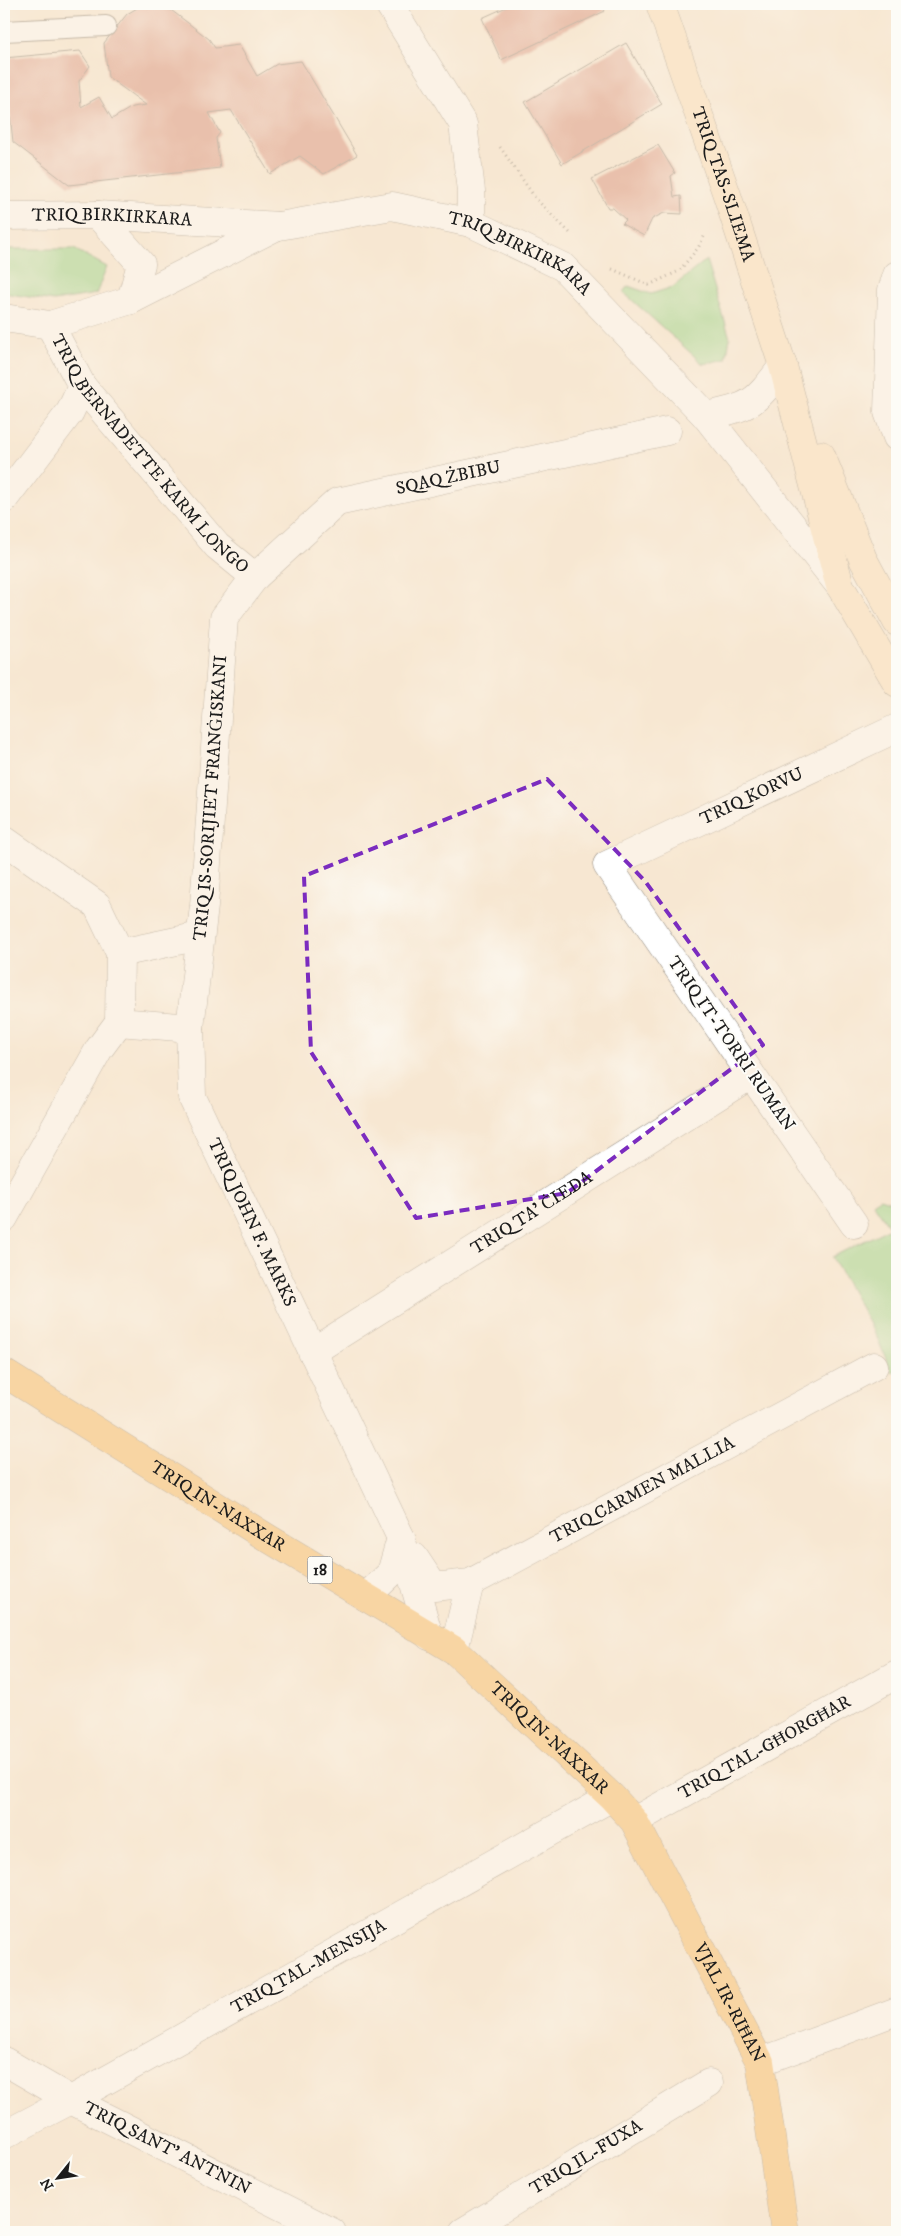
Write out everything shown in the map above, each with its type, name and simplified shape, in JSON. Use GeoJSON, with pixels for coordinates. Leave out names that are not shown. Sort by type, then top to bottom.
{"type":"FeatureCollection","features":[{"type":"Feature","properties":{"kind":"main road","name":"TRIQ TAS-SLIEMA"},"geometry":{"type":"LineString","coordinates":[[660,4],[727,195],[783,366],[840,586]]}},
{"type":"Feature","properties":{"kind":"main road","name":"TRIQ TAS-SLIEMA"},"geometry":{"type":"LineString","coordinates":[[783,366],[863,560],[897,622]]}},
{"type":"Feature","properties":{"kind":"main road","name":"TRIQ BIRKIRKARA"},"geometry":{"type":"LineString","coordinates":[[840,586],[897,684]]}},
{"type":"Feature","properties":{"kind":"main road","name":"TRIQ IN-NAXXAR"},"geometry":{"type":"LineString","coordinates":[[4,1373],[454,1650],[612,1797]]}},
{"type":"Feature","properties":{"kind":"main road","name":"VJAL IR-RIĦAN"},"geometry":{"type":"LineString","coordinates":[[612,1797],[634,1821],[760,2062],[785,2232]]}},
{"type":"Feature","properties":{"kind":"street"},"geometry":{"type":"LineString","coordinates":[[389,4],[464,124],[472,191],[471,223]]}},
{"type":"Feature","properties":{"kind":"street","name":"TRIQ BIRKIRKARA"},"geometry":{"type":"LineString","coordinates":[[4,216],[98,214],[279,226],[392,206],[471,223],[563,267],[706,416],[840,586]]}},
{"type":"Feature","properties":{"kind":"street"},"geometry":{"type":"LineString","coordinates":[[98,214],[141,264],[131,300]]}},
{"type":"Feature","properties":{"kind":"street","name":"TRIQ BIRKIRKARA"},"geometry":{"type":"LineString","coordinates":[[4,318],[50,325],[131,300],[279,226]]}},
{"type":"Feature","properties":{"kind":"street"},"geometry":{"type":"LineString","coordinates":[[897,276],[892,290],[888,412],[897,437]]}},
{"type":"Feature","properties":{"kind":"street","name":"TRIQ BERNADETTE KARM LONGO"},"geometry":{"type":"LineString","coordinates":[[50,325],[82,386],[217,546],[255,576]]}},
{"type":"Feature","properties":{"kind":"street"},"geometry":{"type":"LineString","coordinates":[[706,416],[743,408],[760,396],[783,366]]}},
{"type":"Feature","properties":{"kind":"street"},"geometry":{"type":"LineString","coordinates":[[4,499],[70,412],[82,386]]}},
{"type":"Feature","properties":{"kind":"street","name":"SQAQ ŻBIBU"},"geometry":{"type":"LineString","coordinates":[[255,576],[337,502],[668,431]]}},
{"type":"Feature","properties":{"kind":"street","name":"TRIQ IS-SORIJIET FRANĠISKANI"},"geometry":{"type":"LineString","coordinates":[[190,1028],[200,936],[224,618],[255,576]]}},
{"type":"Feature","properties":{"kind":"street","name":"TRIQ KORVU"},"geometry":{"type":"LineString","coordinates":[[607,865],[897,728]]}},
{"type":"Feature","properties":{"kind":"street"},"geometry":{"type":"LineString","coordinates":[[4,840],[97,905],[120,953],[119,1022],[99,1049],[4,1218]]}},
{"type":"Feature","properties":{"kind":"street","name":"TRIQ IT-TORRI RUMAN"},"geometry":{"type":"LineString","coordinates":[[607,865],[854,1224]]}},
{"type":"Feature","properties":{"kind":"street"},"geometry":{"type":"LineString","coordinates":[[120,953],[200,936]]}},
{"type":"Feature","properties":{"kind":"street"},"geometry":{"type":"LineString","coordinates":[[119,1022],[190,1028]]}},
{"type":"Feature","properties":{"kind":"street","name":"TRIQ JOHN F. MARKS"},"geometry":{"type":"LineString","coordinates":[[190,1028],[192,1097],[401,1538],[434,1587],[470,1583]]}},
{"type":"Feature","properties":{"kind":"street","name":"TRIQ TA' ĊIEDA"},"geometry":{"type":"LineString","coordinates":[[312,1352],[751,1075]]}},
{"type":"Feature","properties":{"kind":"street","name":"TRIQ CARMEN MALLIA"},"geometry":{"type":"LineString","coordinates":[[470,1583],[874,1366]]}},
{"type":"Feature","properties":{"kind":"street"},"geometry":{"type":"LineString","coordinates":[[366,1597],[391,1573],[401,1538]]}},
{"type":"Feature","properties":{"kind":"street","name":"TRIQ JOHN F. MARKS"},"geometry":{"type":"LineString","coordinates":[[401,1538],[429,1636]]}},
{"type":"Feature","properties":{"kind":"street"},"geometry":{"type":"LineString","coordinates":[[454,1650],[470,1583]]}},
{"type":"Feature","properties":{"kind":"street","name":"TRIQ TAL-GĦORGĦAR"},"geometry":{"type":"LineString","coordinates":[[634,1821],[897,1674]]}},
{"type":"Feature","properties":{"kind":"street","name":"TRIQ TAL-MENSIJA"},"geometry":{"type":"LineString","coordinates":[[4,2135],[71,2100],[612,1797]]}},
{"type":"Feature","properties":{"kind":"street"},"geometry":{"type":"LineString","coordinates":[[760,2062],[897,2011]]}},
{"type":"Feature","properties":{"kind":"street","name":"TRIQ SANT' ANTNIN"},"geometry":{"type":"LineString","coordinates":[[4,2062],[71,2100],[332,2232]]}},
{"type":"Feature","properties":{"kind":"street","name":"TRIQ IL-FUXA"},"geometry":{"type":"LineString","coordinates":[[463,2232],[710,2083]]}},
{"type":"Feature","properties":{"kind":"lane"},"geometry":{"type":"LineString","coordinates":[[4,31],[106,26]]}},
{"type":"Feature","properties":{"kind":"path"},"geometry":{"type":"LineString","coordinates":[[464,124],[491,134],[536,199],[575,238]]}},
{"type":"Feature","properties":{"kind":"path"},"geometry":{"type":"LineString","coordinates":[[610,268],[649,285],[679,271],[698,248],[727,195]]}},
{"type":"Feature","properties":{"kind":"highlighted area"},"geometry":{"type":"Polygon","coordinates":[[[547,779],[645,881],[763,1045],[567,1193],[416,1218],[311,1052],[304,876],[547,779]]]}},
{"type":"Feature","properties":{"kind":"green space"},"geometry":{"type":"Polygon","coordinates":[[[4,249],[74,249],[107,267],[96,294],[54,301],[4,293],[4,249]]]}},
{"type":"Feature","properties":{"kind":"green space"},"geometry":{"type":"Polygon","coordinates":[[[706,260],[730,338],[726,359],[703,364],[623,292],[628,286],[651,294],[673,287],[706,260]]]}},
{"type":"Feature","properties":{"kind":"green space"},"geometry":{"type":"Polygon","coordinates":[[[880,1198],[897,1204],[897,1370],[892,1373],[876,1335],[832,1257],[890,1228],[873,1203],[880,1198]]]}},
{"type":"Feature","properties":{"kind":"building"},"geometry":{"type":"Polygon","coordinates":[[[144,4],[163,4],[209,39],[215,48],[239,45],[257,76],[277,64],[301,61],[357,155],[324,174],[300,156],[270,174],[231,110],[209,113],[220,133],[216,138],[220,168],[69,185],[13,142],[4,58],[80,51],[90,66],[79,81],[81,107],[99,97],[112,119],[132,107],[146,105],[108,77],[104,43],[127,14],[144,4]]]}},
{"type":"Feature","properties":{"kind":"building"},"geometry":{"type":"Polygon","coordinates":[[[513,4],[601,4],[605,11],[501,60],[482,18],[513,4]]]}},
{"type":"Feature","properties":{"kind":"building"},"geometry":{"type":"Polygon","coordinates":[[[626,43],[662,104],[562,164],[525,102],[626,43]]]}},
{"type":"Feature","properties":{"kind":"building"},"geometry":{"type":"Polygon","coordinates":[[[658,145],[675,173],[671,176],[674,197],[681,196],[682,214],[664,213],[652,219],[644,236],[622,224],[626,220],[613,208],[608,208],[592,179],[658,145]]]}}]}
